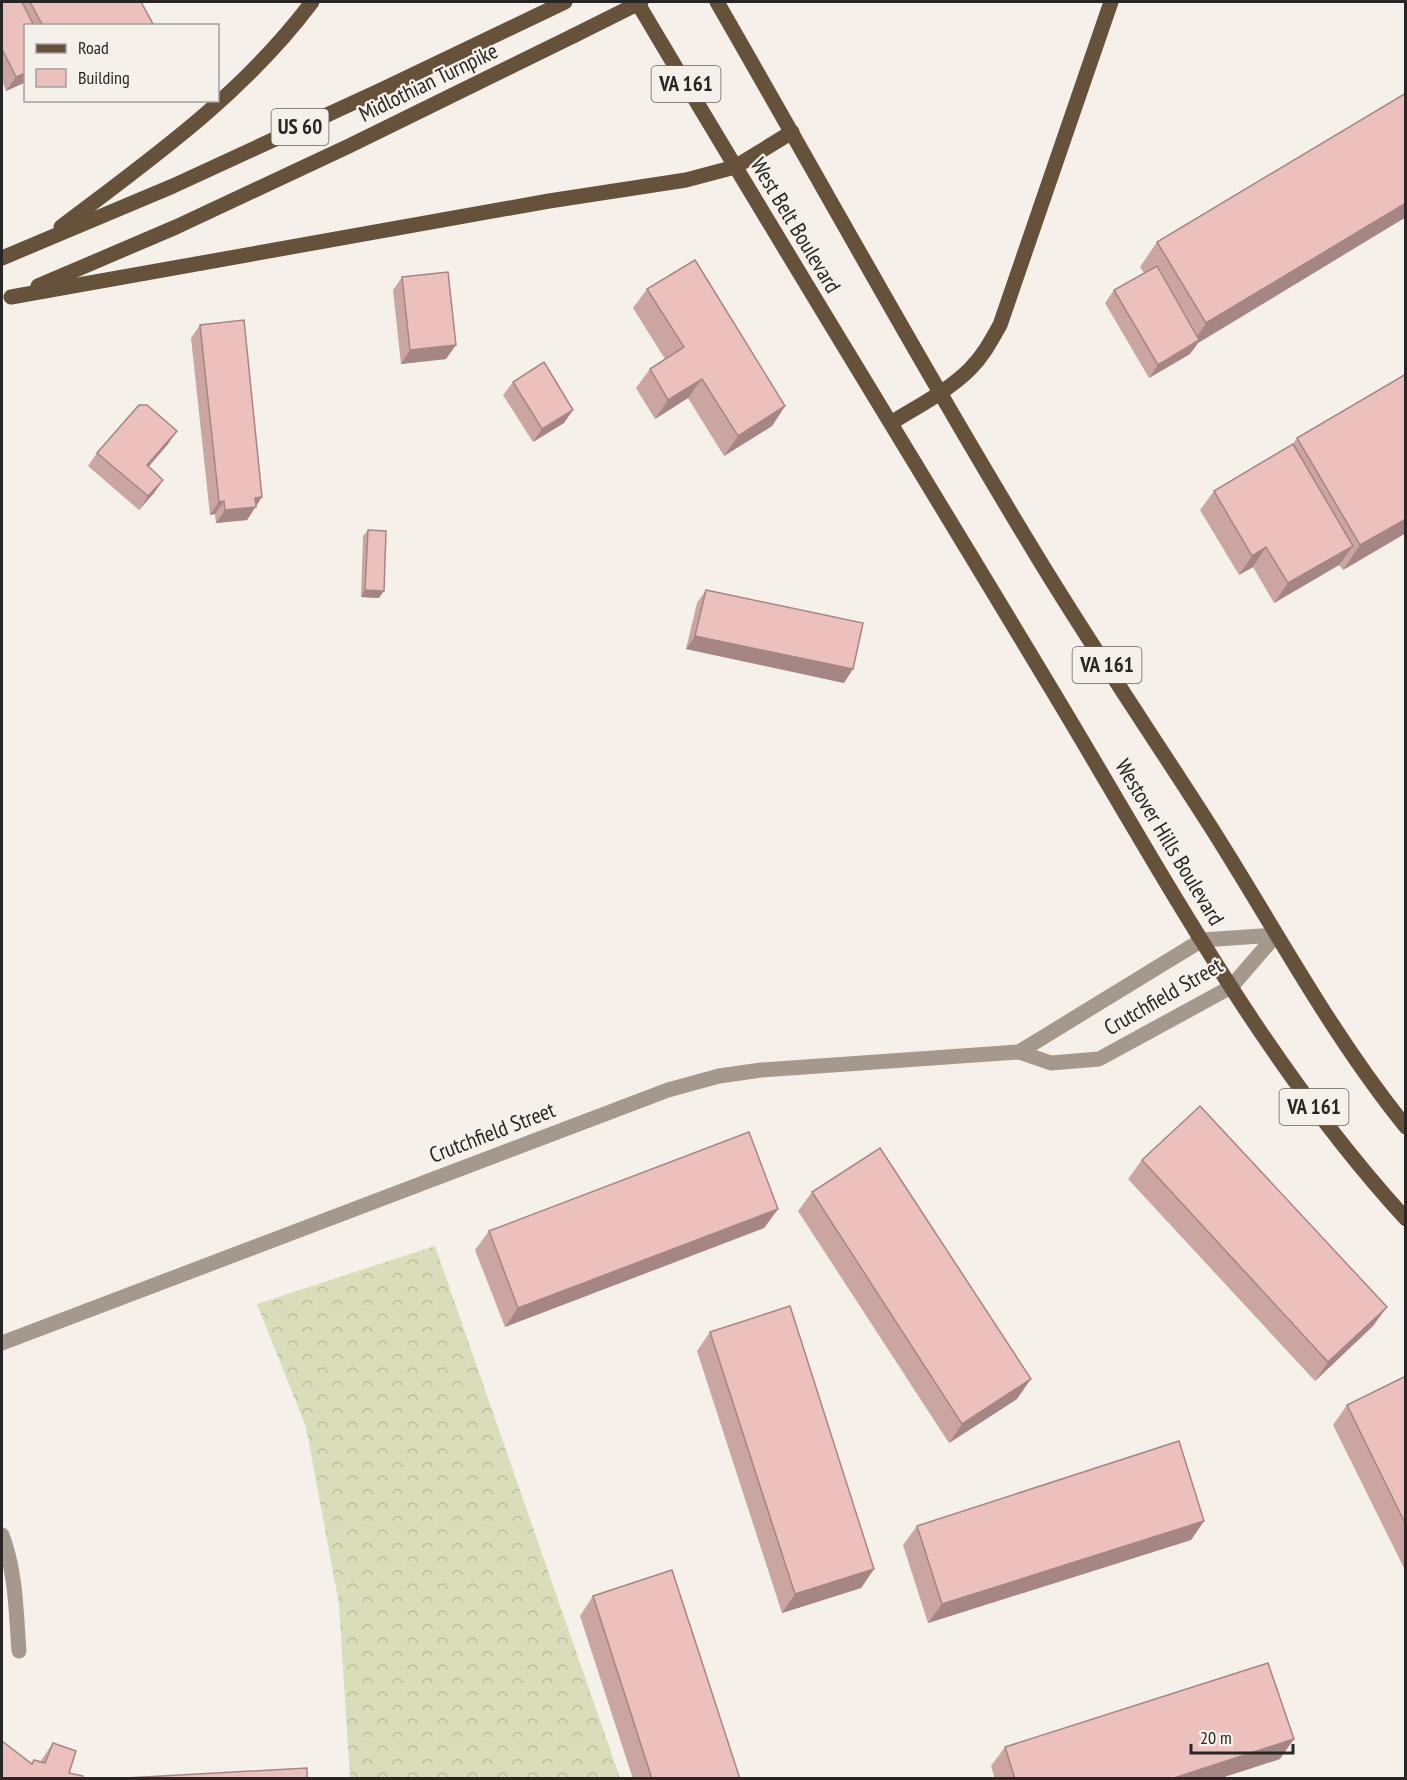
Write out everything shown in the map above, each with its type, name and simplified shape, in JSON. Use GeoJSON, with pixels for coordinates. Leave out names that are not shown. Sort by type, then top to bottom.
{"type":"FeatureCollection","features":[{"type":"Feature","properties":{"kind":"main road"},"geometry":{"type":"LineString","coordinates":[[42,242],[184,134],[226,96],[312,2]]}},
{"type":"Feature","properties":{"kind":"main road","name":"Midlothian Turnpike"},"geometry":{"type":"LineString","coordinates":[[6,299],[176,227],[349,146],[639,2]]}},
{"type":"Feature","properties":{"kind":"main road","name":"West Belt Boulevard"},"geometry":{"type":"LineString","coordinates":[[639,2],[735,167],[919,471]]}},
{"type":"Feature","properties":{"kind":"main road","name":"West Belt Boulevard"},"geometry":{"type":"LineString","coordinates":[[717,2],[940,393]]}},
{"type":"Feature","properties":{"kind":"main road"},"geometry":{"type":"LineString","coordinates":[[891,423],[940,393],[970,369],[985,351],[1000,325],[1112,2]]}},
{"type":"Feature","properties":{"kind":"main road","name":"Midlothian Turnpike"},"geometry":{"type":"LineString","coordinates":[[2,258],[194,176],[560,4]]}},
{"type":"Feature","properties":{"kind":"main road"},"geometry":{"type":"LineString","coordinates":[[6,299],[549,201],[686,180],[735,167],[792,132]]}},
{"type":"Feature","properties":{"kind":"main road","name":"Westover Hills Boulevard"},"geometry":{"type":"LineString","coordinates":[[940,393],[1037,556],[1233,862],[1352,1055],[1406,1127]]}},
{"type":"Feature","properties":{"kind":"main road","name":"Westover Hills Boulevard"},"geometry":{"type":"LineString","coordinates":[[919,471],[1231,987],[1331,1130],[1406,1219]]}},
{"type":"Feature","properties":{"kind":"street","name":"Crutchfield Street"},"geometry":{"type":"LineString","coordinates":[[1018,1052],[1202,940],[1276,935]]}},
{"type":"Feature","properties":{"kind":"street","name":"Crutchfield Street"},"geometry":{"type":"LineString","coordinates":[[2,1343],[619,1108],[719,1076],[761,1070],[1018,1052],[1051,1063],[1099,1059],[1231,987],[1276,935]]}},
{"type":"Feature","properties":{"kind":"street"},"geometry":{"type":"LineString","coordinates":[[2,1535],[14,1586],[19,1651]]}},
{"type":"Feature","properties":{"kind":"green space"},"geometry":{"type":"Polygon","coordinates":[[[435,1246],[620,1778],[350,1778],[339,1604],[306,1427],[257,1304],[435,1246]]]}},
{"type":"Feature","properties":{"kind":"building"},"geometry":{"type":"Polygon","coordinates":[[[2,2],[22,2],[33,24],[24,24],[24,74],[16,77],[2,49],[2,2]]]}},
{"type":"Feature","properties":{"kind":"building"},"geometry":{"type":"Polygon","coordinates":[[[30,2],[141,2],[153,24],[42,24],[30,2]]]}},
{"type":"Feature","properties":{"kind":"building"},"geometry":{"type":"Polygon","coordinates":[[[1406,93],[1406,203],[1206,323],[1157,242],[1406,93]]]}},
{"type":"Feature","properties":{"kind":"building"},"geometry":{"type":"Polygon","coordinates":[[[695,260],[785,406],[738,436],[702,379],[668,400],[650,369],[684,347],[647,289],[695,260]]]}},
{"type":"Feature","properties":{"kind":"building"},"geometry":{"type":"Polygon","coordinates":[[[1157,266],[1199,340],[1158,365],[1114,290],[1157,266]]]}},
{"type":"Feature","properties":{"kind":"building"},"geometry":{"type":"Polygon","coordinates":[[[448,272],[456,345],[410,350],[402,277],[448,272]]]}},
{"type":"Feature","properties":{"kind":"building"},"geometry":{"type":"Polygon","coordinates":[[[244,320],[262,497],[255,498],[256,507],[225,510],[224,501],[219,502],[200,325],[244,320]]]}},
{"type":"Feature","properties":{"kind":"building"},"geometry":{"type":"Polygon","coordinates":[[[544,362],[573,410],[542,429],[513,382],[544,362]]]}},
{"type":"Feature","properties":{"kind":"building"},"geometry":{"type":"Polygon","coordinates":[[[1406,374],[1406,519],[1360,545],[1297,438],[1406,374]]]}},
{"type":"Feature","properties":{"kind":"building"},"geometry":{"type":"Polygon","coordinates":[[[139,405],[147,405],[177,431],[147,465],[163,480],[148,496],[97,453],[139,405]]]}},
{"type":"Feature","properties":{"kind":"building"},"geometry":{"type":"Polygon","coordinates":[[[1293,444],[1353,546],[1288,583],[1266,547],[1252,556],[1214,491],[1293,444]]]}},
{"type":"Feature","properties":{"kind":"building"},"geometry":{"type":"Polygon","coordinates":[[[368,530],[386,531],[384,591],[365,590],[368,530]]]}},
{"type":"Feature","properties":{"kind":"building"},"geometry":{"type":"Polygon","coordinates":[[[706,590],[863,623],[853,669],[695,636],[706,590]]]}},
{"type":"Feature","properties":{"kind":"building"},"geometry":{"type":"Polygon","coordinates":[[[1200,1106],[1387,1307],[1328,1362],[1142,1160],[1200,1106]]]}},
{"type":"Feature","properties":{"kind":"building"},"geometry":{"type":"Polygon","coordinates":[[[749,1132],[778,1209],[518,1308],[489,1231],[749,1132]]]}},
{"type":"Feature","properties":{"kind":"building"},"geometry":{"type":"Polygon","coordinates":[[[880,1148],[1031,1379],[962,1424],[812,1192],[880,1148]]]}},
{"type":"Feature","properties":{"kind":"building"},"geometry":{"type":"Polygon","coordinates":[[[790,1306],[874,1569],[795,1594],[710,1332],[790,1306]]]}},
{"type":"Feature","properties":{"kind":"building"},"geometry":{"type":"Polygon","coordinates":[[[1406,1376],[1406,1525],[1347,1405],[1406,1376]]]}},
{"type":"Feature","properties":{"kind":"building"},"geometry":{"type":"Polygon","coordinates":[[[1179,1441],[1204,1521],[942,1604],[917,1526],[1179,1441]]]}},
{"type":"Feature","properties":{"kind":"building"},"geometry":{"type":"Polygon","coordinates":[[[672,1570],[740,1779],[652,1779],[593,1596],[672,1570]]]}},
{"type":"Feature","properties":{"kind":"building"},"geometry":{"type":"Polygon","coordinates":[[[1268,1663],[1294,1739],[1171,1779],[1015,1779],[1005,1747],[1268,1663]]]}},
{"type":"Feature","properties":{"kind":"building"},"geometry":{"type":"Polygon","coordinates":[[[2,1741],[32,1764],[34,1760],[45,1763],[53,1743],[76,1751],[69,1773],[83,1776],[82,1779],[2,1779],[2,1741]]]}},
{"type":"Feature","properties":{"kind":"building"},"geometry":{"type":"Polygon","coordinates":[[[307,1768],[307,1779],[108,1779],[307,1768]]]}}]}
